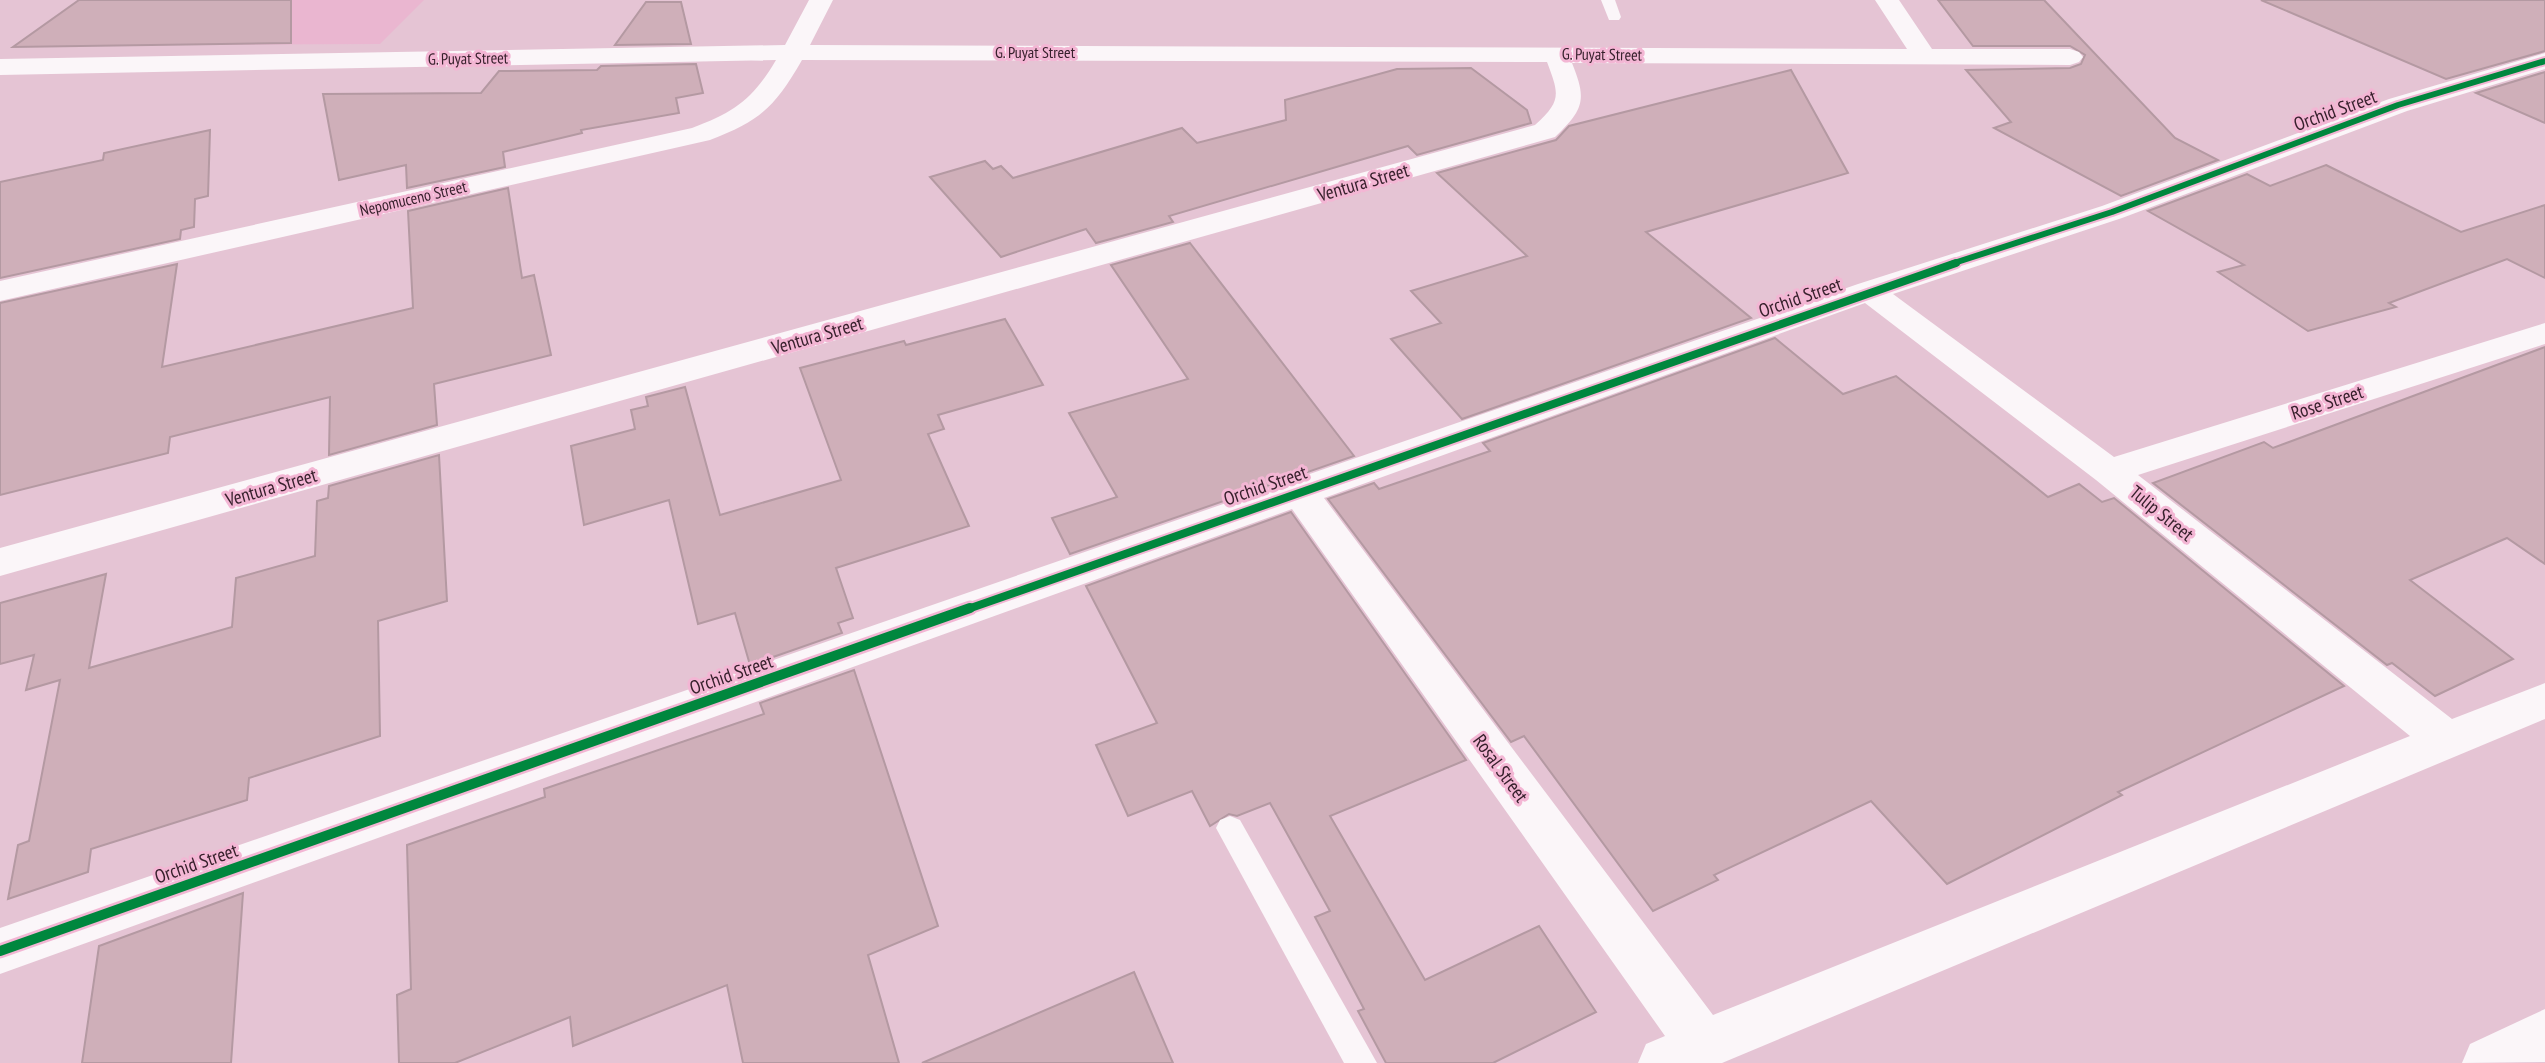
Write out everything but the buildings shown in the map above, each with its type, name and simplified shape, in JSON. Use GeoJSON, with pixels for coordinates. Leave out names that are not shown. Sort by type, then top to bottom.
{"type":"FeatureCollection","features":[{"type":"Feature","properties":{"kind":"street","name":"Nepomuceno Street"},"geometry":{"type":"LineString","coordinates":[[0,291],[700,134],[741,118],[750,111],[794,52],[821,0]]}},
{"type":"Feature","properties":{"kind":"street"},"geometry":{"type":"LineString","coordinates":[[1887,0],[1925,57]]}},
{"type":"Feature","properties":{"kind":"street","name":"G. Puyat Street"},"geometry":{"type":"LineString","coordinates":[[0,67],[794,52],[2070,57]]}},
{"type":"Feature","properties":{"kind":"street","name":"Ventura Street"},"geometry":{"type":"LineString","coordinates":[[0,562],[1545,131],[1567,111],[1572,98],[1556,53]]}},
{"type":"Feature","properties":{"kind":"street","name":"Orchid Street"},"geometry":{"type":"LineString","coordinates":[[0,951],[1870,292],[2112,212],[2398,105],[2545,61]]}},
{"type":"Feature","properties":{"kind":"street","name":"Tulip Street"},"geometry":{"type":"LineString","coordinates":[[1870,292],[2109,471],[2448,741]]}},
{"type":"Feature","properties":{"kind":"street","name":"Rose Street"},"geometry":{"type":"LineString","coordinates":[[2109,471],[2545,332]]}},
{"type":"Feature","properties":{"kind":"street","name":"Rosal Street"},"geometry":{"type":"LineString","coordinates":[[1299,492],[1684,1054]]}},
{"type":"Feature","properties":{"kind":"street"},"geometry":{"type":"LineString","coordinates":[[1684,1054],[2545,700]]}},
{"type":"Feature","properties":{"kind":"street"},"geometry":{"type":"LineString","coordinates":[[2489,1063],[2545,1034]]}},
{"type":"Feature","properties":{"kind":"lane"},"geometry":{"type":"LineString","coordinates":[[1608,0],[1614,17]]}},
{"type":"Feature","properties":{"kind":"lane"},"geometry":{"type":"LineString","coordinates":[[1230,828],[1361,1063]]}},
{"type":"Feature","properties":{"kind":"shaded area"},"geometry":{"type":"Polygon","coordinates":[[[219,0],[424,0],[380,44],[163,45],[219,0]]]}},
{"type":"Feature","properties":{"kind":"cycle path"},"geometry":{"type":"LineString","coordinates":[[0,951],[1869,291],[2112,212],[2398,105],[2545,61]]}}]}
